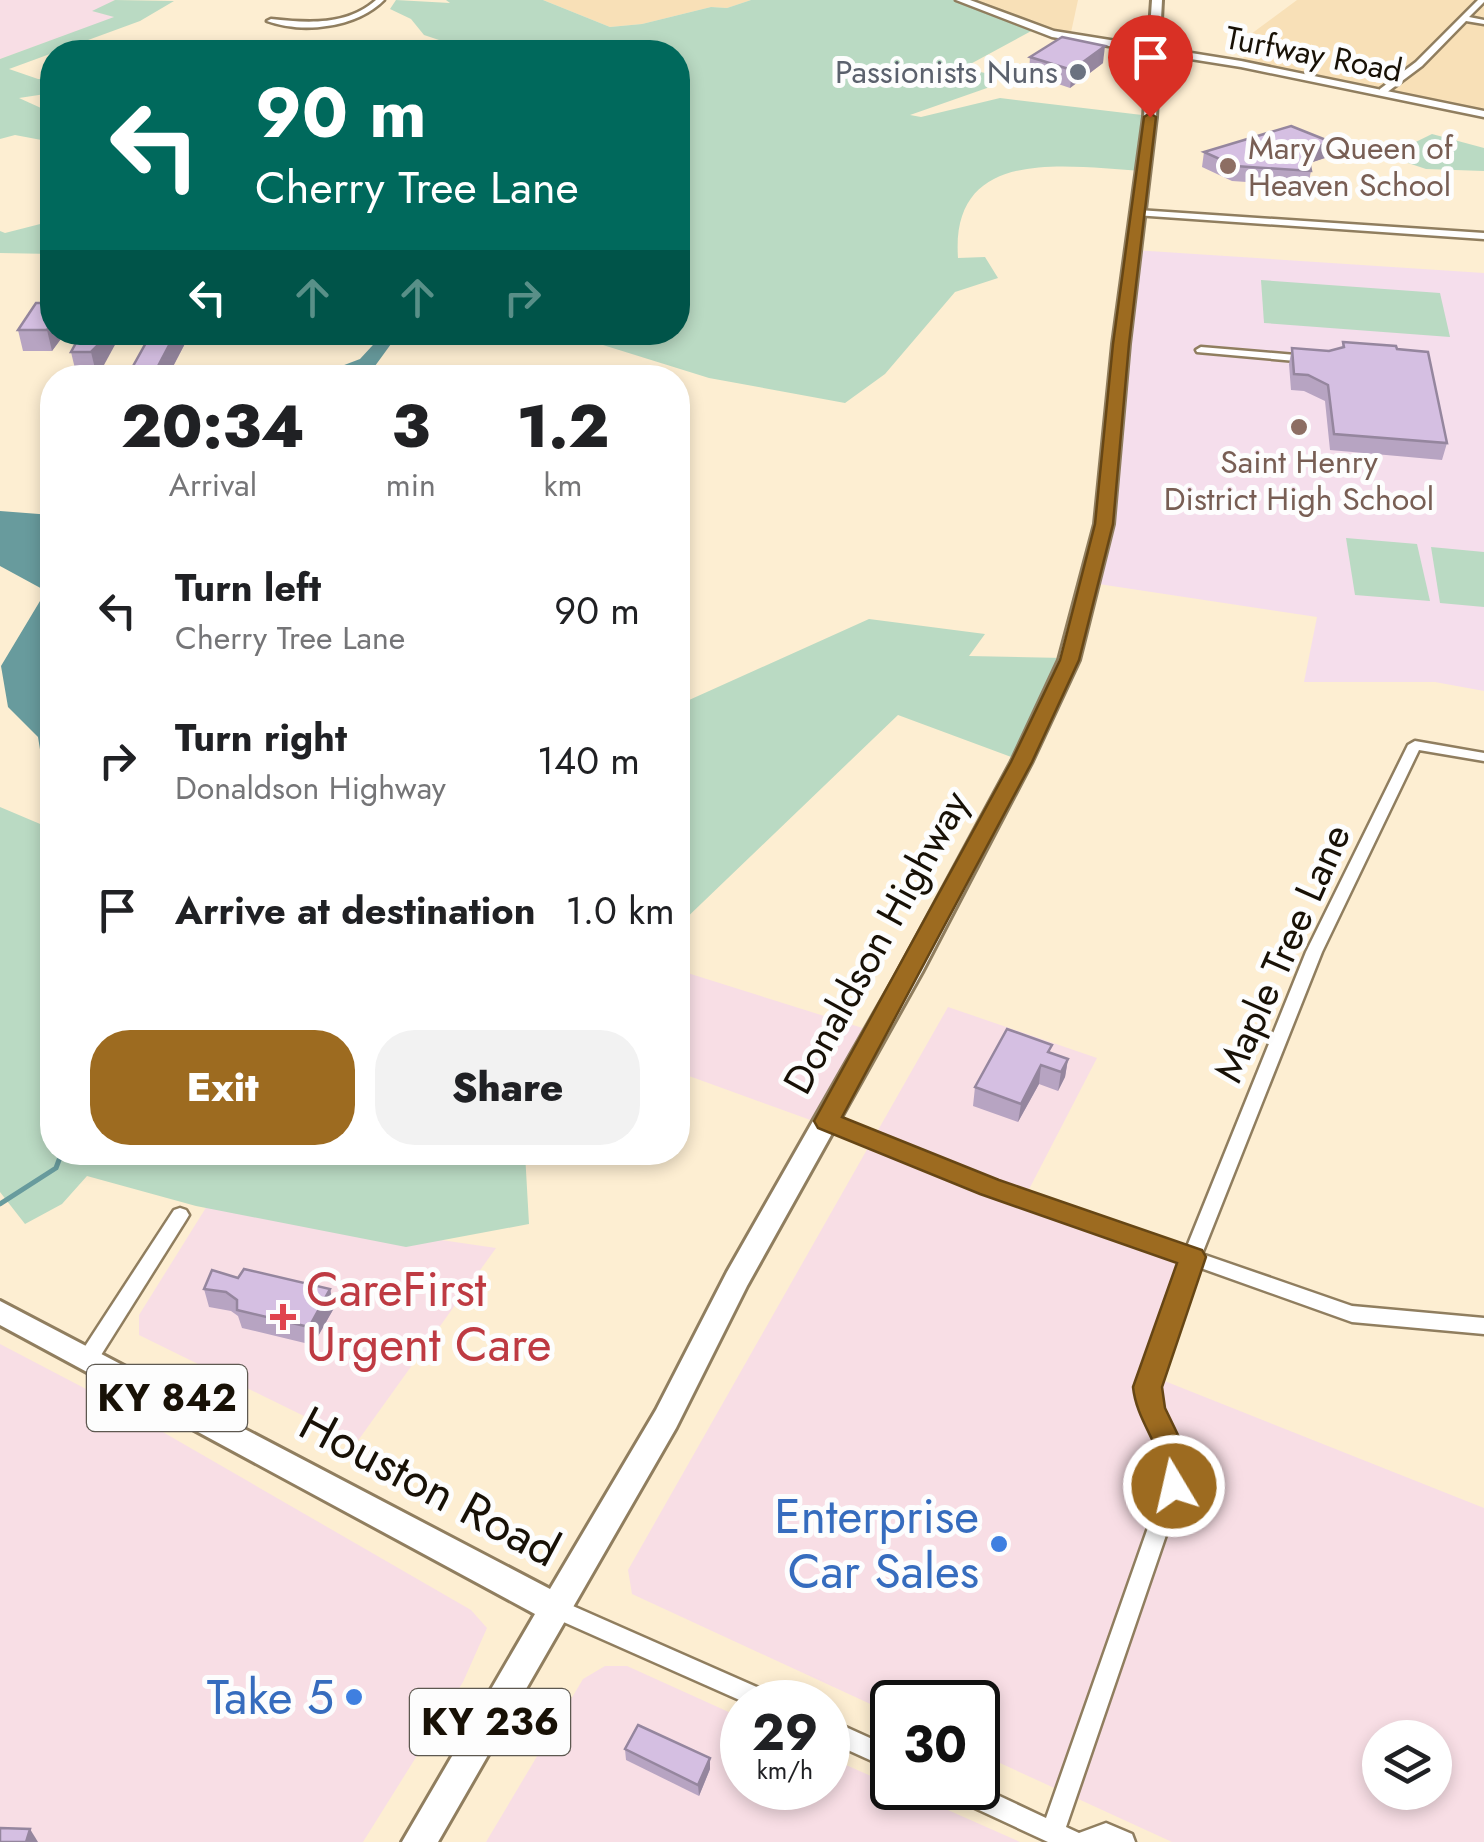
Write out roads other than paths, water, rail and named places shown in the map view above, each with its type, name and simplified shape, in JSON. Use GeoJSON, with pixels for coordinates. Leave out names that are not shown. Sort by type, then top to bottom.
{"type":"FeatureCollection","features":[{"type":"Feature","properties":{"kind":"main road","name":"Turfway Road"},"geometry":{"type":"LineString","coordinates":[[961,0],[1035,29],[1384,92],[1484,114]]}},
{"type":"Feature","properties":{"kind":"main road","name":"Donaldson Highway"},"geometry":{"type":"LineString","coordinates":[[419,1842],[666,1419],[736,1280],[1022,762],[1069,660],[1104,524],[1154,78],[1152,50],[1157,0]]}},
{"type":"Feature","properties":{"kind":"main road","name":"Houston Road"},"geometry":{"type":"LineString","coordinates":[[0,1312],[557,1609]]}},
{"type":"Feature","properties":{"kind":"street"},"geometry":{"type":"LineString","coordinates":[[271,21],[338,21],[362,14],[380,0]]}},
{"type":"Feature","properties":{"kind":"street"},"geometry":{"type":"LineString","coordinates":[[1384,92],[1419,64],[1482,0]]}},
{"type":"Feature","properties":{"kind":"street"},"geometry":{"type":"LineString","coordinates":[[1463,18],[1484,22]]}},
{"type":"Feature","properties":{"kind":"street"},"geometry":{"type":"LineString","coordinates":[[1138,213],[1484,236]]}},
{"type":"Feature","properties":{"kind":"street"},"geometry":{"type":"LineString","coordinates":[[1201,350],[1326,360]]}},
{"type":"Feature","properties":{"kind":"street","name":"Maple Tree Lane"},"geometry":{"type":"LineString","coordinates":[[1192,1257],[1314,952],[1414,746],[1484,757]]}},
{"type":"Feature","properties":{"kind":"street"},"geometry":{"type":"LineString","coordinates":[[827,1121],[990,1187],[1352,1314],[1484,1326]]}},
{"type":"Feature","properties":{"kind":"street"},"geometry":{"type":"LineString","coordinates":[[89,1357],[180,1216]]}},
{"type":"Feature","properties":{"kind":"street"},"geometry":{"type":"LineString","coordinates":[[1000,1807],[1063,1836],[1179,1468],[1150,1408],[1148,1387],[1192,1257]]}},
{"type":"Feature","properties":{"kind":"street","name":"Houston Road"},"geometry":{"type":"LineString","coordinates":[[557,1609],[720,1681]]}},
{"type":"Feature","properties":{"kind":"street"},"geometry":{"type":"LineString","coordinates":[[1085,1842],[1106,1834],[1124,1842]]}},
{"type":"Feature","properties":{"kind":"water"},"geometry":{"type":"Polygon","coordinates":[[[373,345],[390,345],[376,365],[344,365],[360,359],[373,345]]]}},
{"type":"Feature","properties":{"kind":"water"},"geometry":{"type":"Polygon","coordinates":[[[0,511],[40,514],[40,588],[0,566],[0,511]]]}},
{"type":"Feature","properties":{"kind":"water"},"geometry":{"type":"Polygon","coordinates":[[[40,601],[40,749],[38,737],[8,707],[1,666],[40,601]]]}},
{"type":"Feature","properties":{"kind":"waterway"},"geometry":{"type":"LineString","coordinates":[[0,1204],[57,1165]]}},
{"type":"Feature","properties":{"kind":"place","name":"Passionists Nuns"},"geometry":{"type":"Point","coordinates":[1078,72]}},
{"type":"Feature","properties":{"kind":"place","name":"Mary Queen of Heaven School"},"geometry":{"type":"Point","coordinates":[1228,166]}},
{"type":"Feature","properties":{"kind":"place","name":"Saint Henry District High School"},"geometry":{"type":"Point","coordinates":[1299,427]}},
{"type":"Feature","properties":{"kind":"place","name":"CareFirst Urgent Care"},"geometry":{"type":"Point","coordinates":[283,1317]}},
{"type":"Feature","properties":{"kind":"place","name":"Enterprise Car Sales"},"geometry":{"type":"Point","coordinates":[999,1544]}},
{"type":"Feature","properties":{"kind":"place","name":"Take 5"},"geometry":{"type":"Point","coordinates":[354,1697]}}]}
